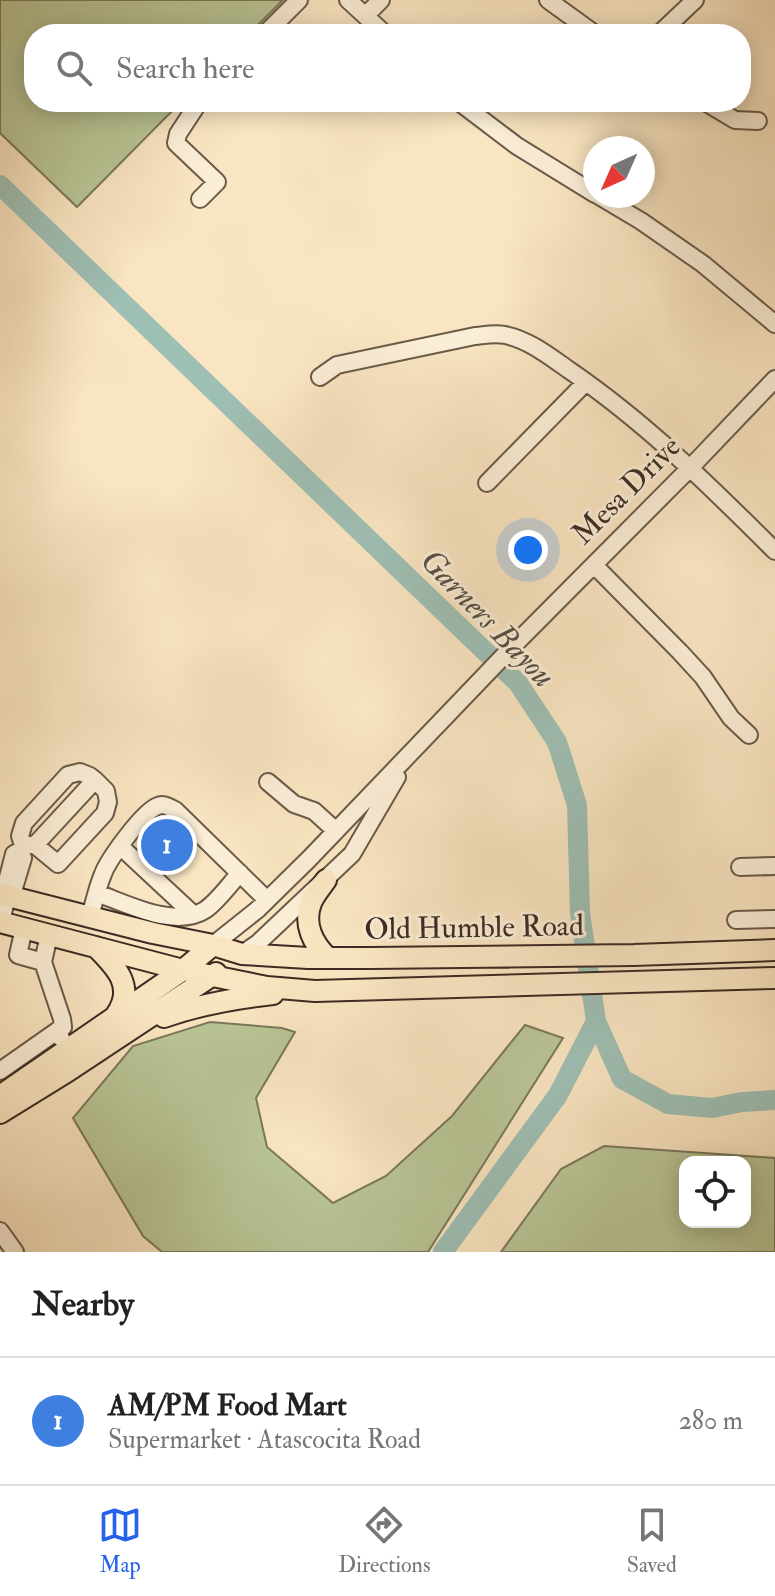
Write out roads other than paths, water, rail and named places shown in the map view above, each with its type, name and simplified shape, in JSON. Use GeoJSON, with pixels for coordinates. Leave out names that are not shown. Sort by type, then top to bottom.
{"type":"FeatureCollection","features":[{"type":"Feature","properties":{"kind":"main road"},"geometry":{"type":"LineString","coordinates":[[326,880],[311,902],[309,929],[319,950],[328,958]]}},
{"type":"Feature","properties":{"kind":"main road","name":"Old Humble Road"},"geometry":{"type":"LineString","coordinates":[[4,895],[90,917],[142,920],[242,954],[328,958],[634,955],[775,950]]}},
{"type":"Feature","properties":{"kind":"main road","name":"Old Humble Road"},"geometry":{"type":"LineString","coordinates":[[1,922],[183,970],[267,987],[309,990],[775,978]]}},
{"type":"Feature","properties":{"kind":"main road"},"geometry":{"type":"LineString","coordinates":[[1,1105],[67,1050],[183,970],[213,945]]}},
{"type":"Feature","properties":{"kind":"main road"},"geometry":{"type":"LineString","coordinates":[[96,947],[122,979],[123,1004],[114,1018]]}},
{"type":"Feature","properties":{"kind":"main road","name":"Mesa Drive"},"geometry":{"type":"LineString","coordinates":[[213,976],[242,954]]}},
{"type":"Feature","properties":{"kind":"main road"},"geometry":{"type":"LineString","coordinates":[[1,1105],[137,1026],[213,976]]}},
{"type":"Feature","properties":{"kind":"main road"},"geometry":{"type":"LineString","coordinates":[[137,1026],[183,1010],[235,999],[309,990]]}},
{"type":"Feature","properties":{"kind":"street"},"geometry":{"type":"LineString","coordinates":[[275,24],[299,0]]}},
{"type":"Feature","properties":{"kind":"street"},"geometry":{"type":"LineString","coordinates":[[348,0],[375,24]]}},
{"type":"Feature","properties":{"kind":"street"},"geometry":{"type":"LineString","coordinates":[[366,15],[381,0]]}},
{"type":"Feature","properties":{"kind":"street"},"geometry":{"type":"LineString","coordinates":[[548,0],[581,24]]}},
{"type":"Feature","properties":{"kind":"street"},"geometry":{"type":"LineString","coordinates":[[670,24],[695,0]]}},
{"type":"Feature","properties":{"kind":"street"},"geometry":{"type":"LineString","coordinates":[[192,112],[178,134],[176,143],[217,182],[200,199]]}},
{"type":"Feature","properties":{"kind":"street"},"geometry":{"type":"LineString","coordinates":[[472,112],[517,146],[583,186]]}},
{"type":"Feature","properties":{"kind":"street"},"geometry":{"type":"LineString","coordinates":[[722,112],[735,120],[758,121]]}},
{"type":"Feature","properties":{"kind":"street"},"geometry":{"type":"LineString","coordinates":[[619,208],[703,264],[775,324]]}},
{"type":"Feature","properties":{"kind":"street"},"geometry":{"type":"LineString","coordinates":[[320,377],[337,365],[490,334],[524,341],[586,382],[643,426],[775,551]]}},
{"type":"Feature","properties":{"kind":"street","name":"Mesa Drive"},"geometry":{"type":"LineString","coordinates":[[213,945],[267,900],[336,831],[775,379]]}},
{"type":"Feature","properties":{"kind":"street"},"geometry":{"type":"LineString","coordinates":[[487,483],[586,382]]}},
{"type":"Feature","properties":{"kind":"street"},"geometry":{"type":"LineString","coordinates":[[594,565],[703,677],[731,718],[749,735]]}},
{"type":"Feature","properties":{"kind":"street","name":"Mesa Drive"},"geometry":{"type":"LineString","coordinates":[[242,954],[258,943],[352,854],[417,745]]}},
{"type":"Feature","properties":{"kind":"street"},"geometry":{"type":"LineString","coordinates":[[1,922],[4,895],[14,888],[26,847],[20,836],[24,823],[68,775],[80,772],[90,776],[106,791],[108,802],[105,813],[58,864],[26,847]]}},
{"type":"Feature","properties":{"kind":"street"},"geometry":{"type":"LineString","coordinates":[[268,782],[294,804],[314,811],[336,831]]}},
{"type":"Feature","properties":{"kind":"street"},"geometry":{"type":"LineString","coordinates":[[90,917],[103,873],[120,846],[158,805],[175,810],[267,900]]}},
{"type":"Feature","properties":{"kind":"street"},"geometry":{"type":"LineString","coordinates":[[120,846],[194,915]]}},
{"type":"Feature","properties":{"kind":"street"},"geometry":{"type":"LineString","coordinates":[[740,867],[775,866]]}},
{"type":"Feature","properties":{"kind":"street"},"geometry":{"type":"LineString","coordinates":[[97,893],[142,920],[160,915],[188,917],[206,909],[240,873]]}},
{"type":"Feature","properties":{"kind":"street"},"geometry":{"type":"LineString","coordinates":[[736,920],[775,919]]}},
{"type":"Feature","properties":{"kind":"street"},"geometry":{"type":"LineString","coordinates":[[24,928],[18,955],[43,962]]}},
{"type":"Feature","properties":{"kind":"street"},"geometry":{"type":"LineString","coordinates":[[0,1071],[63,1027],[43,962],[49,935]]}},
{"type":"Feature","properties":{"kind":"street"},"geometry":{"type":"LineString","coordinates":[[57,1031],[67,1050]]}},
{"type":"Feature","properties":{"kind":"street"},"geometry":{"type":"LineString","coordinates":[[0,1231],[15,1252]]}},
{"type":"Feature","properties":{"kind":"waterway","name":"Garners Bayou"},"geometry":{"type":"LineString","coordinates":[[0,185],[518,683],[557,742],[577,805],[580,913],[596,1021],[558,1095],[443,1252]]}},
{"type":"Feature","properties":{"kind":"waterway"},"geometry":{"type":"LineString","coordinates":[[596,1021],[622,1079],[668,1104],[712,1108],[775,1100]]}},
{"type":"Feature","properties":{"kind":"place","name":"AM/PM Food Mart"},"geometry":{"type":"Point","coordinates":[167,845]}}]}
